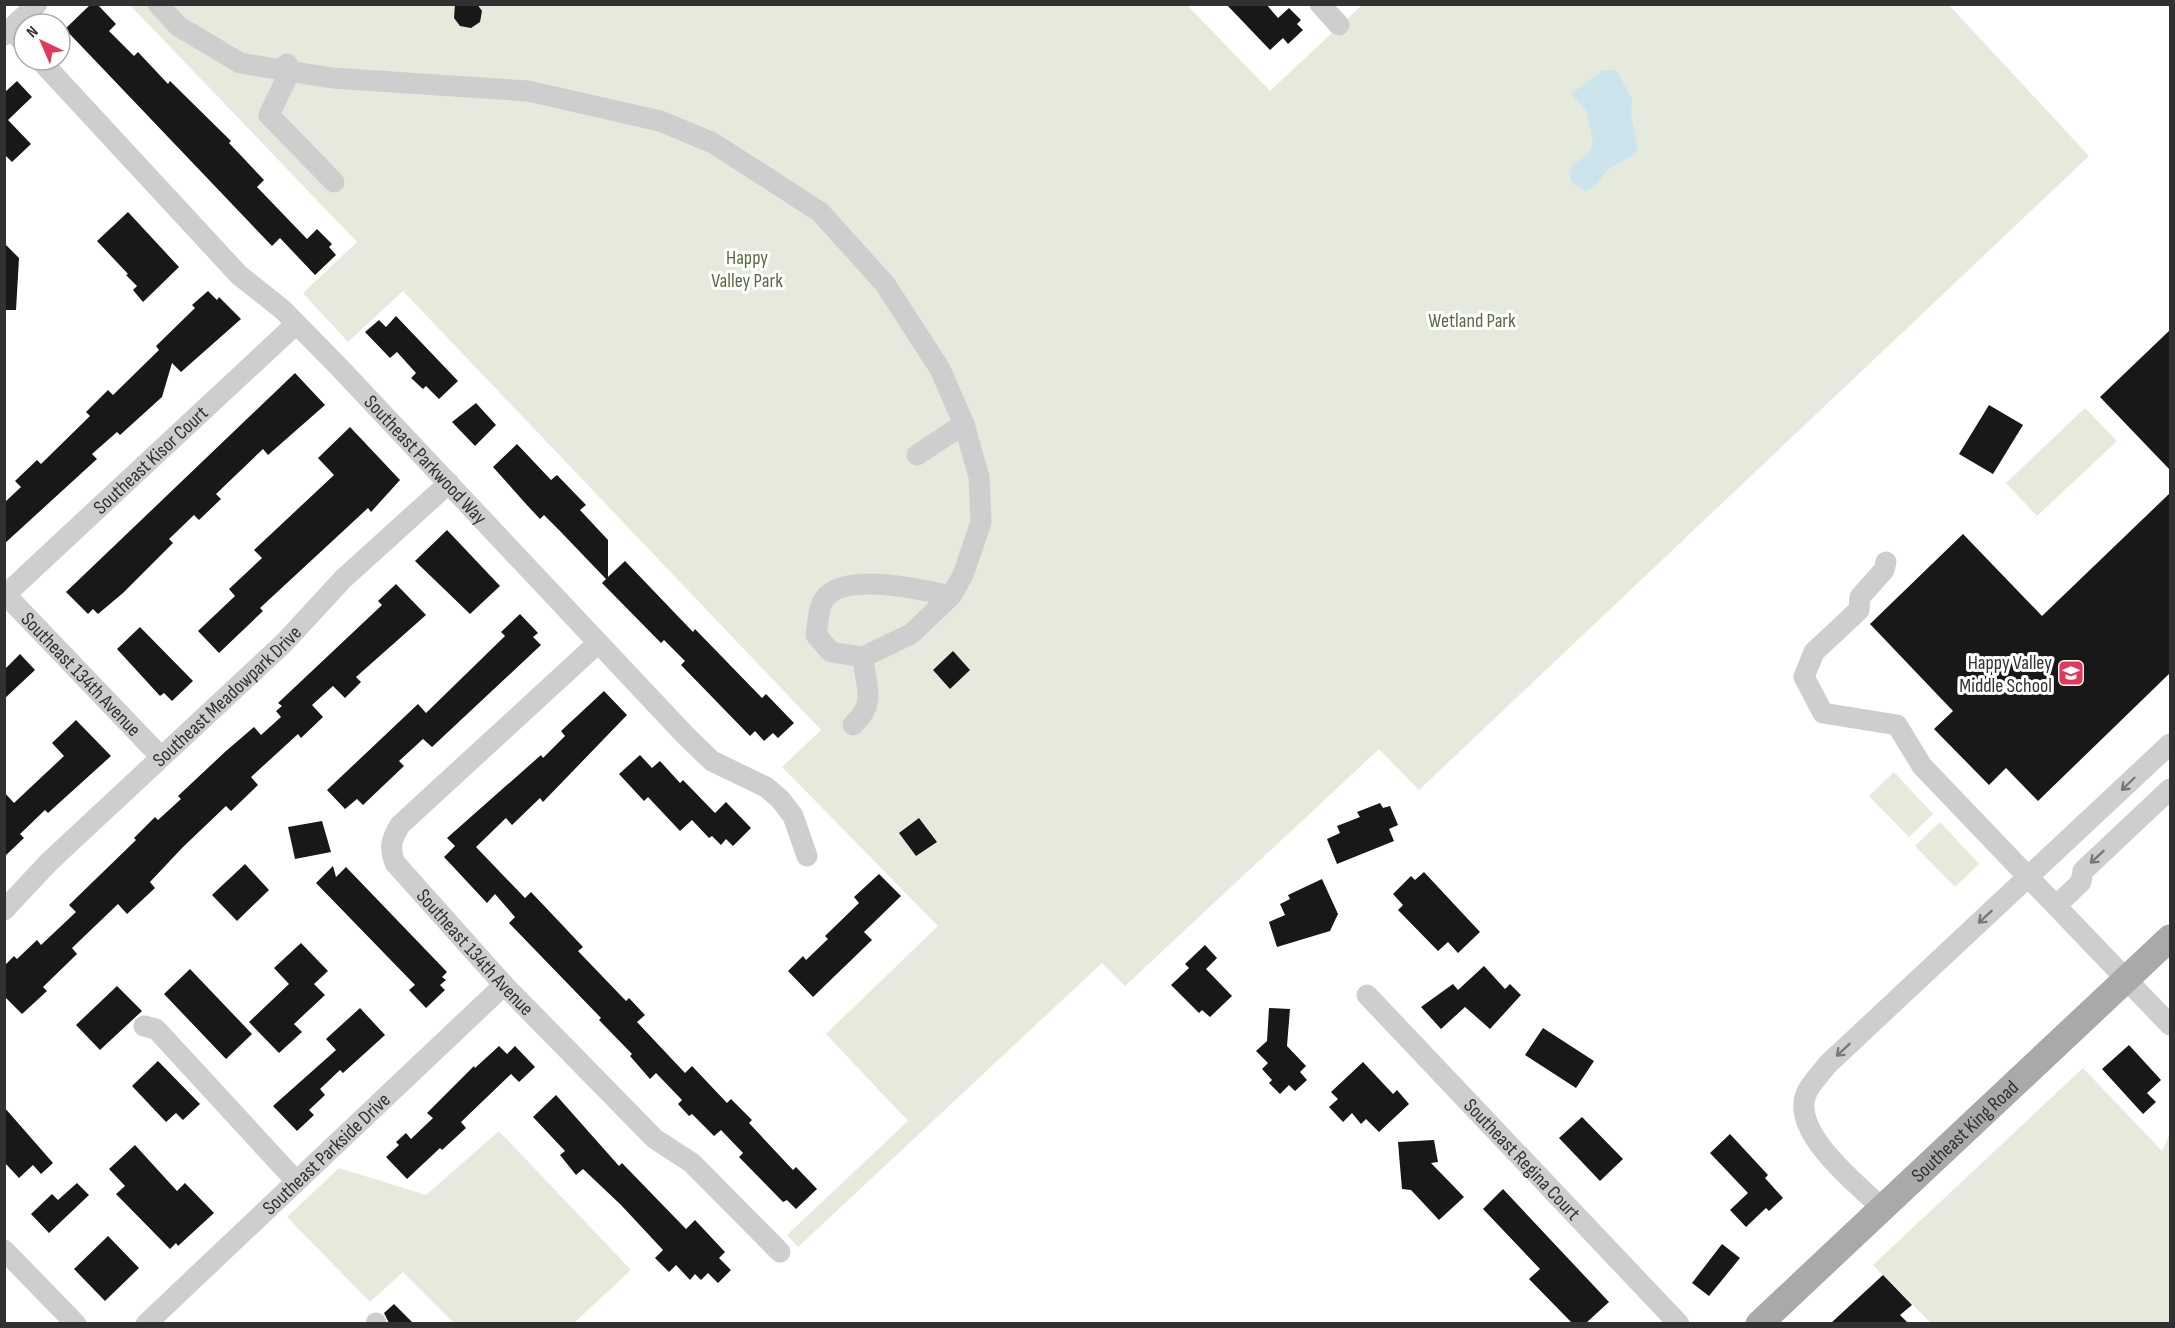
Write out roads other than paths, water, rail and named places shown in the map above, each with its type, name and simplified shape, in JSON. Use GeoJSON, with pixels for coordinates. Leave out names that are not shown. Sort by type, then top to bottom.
{"type":"FeatureCollection","features":[{"type":"Feature","properties":{"kind":"main road","name":"Southeast King Road"},"geometry":{"type":"LineString","coordinates":[[1759,1323],[2170,938]]}},
{"type":"Feature","properties":{"kind":"street"},"geometry":{"type":"LineString","coordinates":[[158,4],[178,26],[240,63],[288,67],[400,84],[528,91],[660,121],[713,143],[820,212],[885,284],[940,369],[964,424],[979,477],[981,522],[963,575],[951,596],[911,634],[863,657],[831,652],[816,635],[822,602],[835,589],[853,585],[897,585],[951,596]]}},
{"type":"Feature","properties":{"kind":"street"},"geometry":{"type":"LineString","coordinates":[[1320,4],[1339,25]]}},
{"type":"Feature","properties":{"kind":"street"},"geometry":{"type":"LineString","coordinates":[[288,67],[269,115],[334,182]]}},
{"type":"Feature","properties":{"kind":"street","name":"Southeast Parkwood Way"},"geometry":{"type":"LineString","coordinates":[[51,72],[239,275],[266,295],[296,324],[712,760],[766,787],[780,799],[793,816],[807,856]]}},
{"type":"Feature","properties":{"kind":"street","name":"Southeast Kisor Court"},"geometry":{"type":"LineString","coordinates":[[5,595],[296,324]]}},
{"type":"Feature","properties":{"kind":"street"},"geometry":{"type":"LineString","coordinates":[[917,455],[964,424]]}},
{"type":"Feature","properties":{"kind":"street","name":"Southeast Meadowpark Drive"},"geometry":{"type":"LineString","coordinates":[[4,910],[49,861],[284,643],[343,579],[449,483]]}},
{"type":"Feature","properties":{"kind":"street"},"geometry":{"type":"LineString","coordinates":[[1886,562],[1884,570],[1860,597],[1859,610],[1814,652],[1804,677],[1823,713],[1897,725],[1922,766],[2170,1025]]}},
{"type":"Feature","properties":{"kind":"street","name":"Southeast 134th Avenue"},"geometry":{"type":"LineString","coordinates":[[5,595],[160,756]]}},
{"type":"Feature","properties":{"kind":"street","name":"Southeast 134th Avenue"},"geometry":{"type":"LineString","coordinates":[[598,643],[400,825],[392,839],[390,851],[395,863],[504,985],[655,1139],[692,1163],[780,1252]]}},
{"type":"Feature","properties":{"kind":"street"},"geometry":{"type":"LineString","coordinates":[[853,725],[866,710],[870,698],[863,657]]}},
{"type":"Feature","properties":{"kind":"street"},"geometry":{"type":"LineString","coordinates":[[1882,1208],[1820,1146],[1810,1131],[1804,1113],[1807,1091],[1828,1064],[2170,744]]}},
{"type":"Feature","properties":{"kind":"street"},"geometry":{"type":"LineString","coordinates":[[2057,905],[2081,882],[2083,871],[2170,789]]}},
{"type":"Feature","properties":{"kind":"street","name":"Southeast Parkside Drive"},"geometry":{"type":"LineString","coordinates":[[146,1323],[504,985]]}},
{"type":"Feature","properties":{"kind":"street","name":"Southeast Regina Court"},"geometry":{"type":"LineString","coordinates":[[1367,994],[1679,1323]]}},
{"type":"Feature","properties":{"kind":"street"},"geometry":{"type":"LineString","coordinates":[[144,1026],[156,1029],[296,1181]]}},
{"type":"Feature","properties":{"kind":"street"},"geometry":{"type":"LineString","coordinates":[[4,1250],[76,1323]]}},
{"type":"Feature","properties":{"kind":"water"},"geometry":{"type":"Polygon","coordinates":[[[1603,70],[1614,70],[1618,73],[1632,99],[1631,115],[1638,149],[1628,158],[1610,168],[1596,185],[1585,191],[1572,182],[1569,173],[1573,165],[1590,151],[1593,142],[1586,110],[1571,94],[1603,70]]]}},
{"type":"Feature","properties":{"kind":"place","name":"Happy Valley Middle School"},"geometry":{"type":"Point","coordinates":[2071,673]}},
{"type":"Feature","properties":{"kind":"park label","name":"Happy Valley Park"},"geometry":{"type":"Point","coordinates":[747,268]}},
{"type":"Feature","properties":{"kind":"park label","name":"Wetland Park"},"geometry":{"type":"Point","coordinates":[1472,320]}}]}
